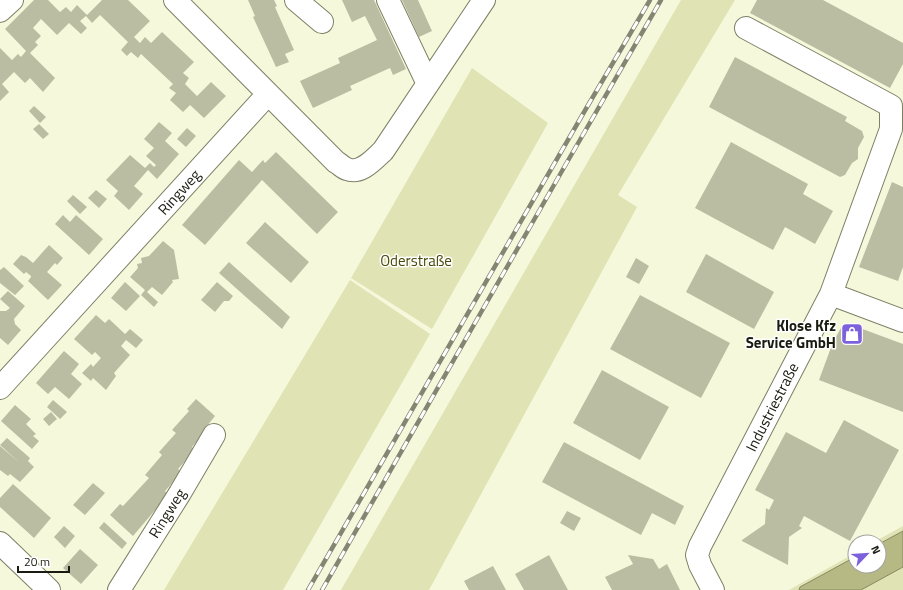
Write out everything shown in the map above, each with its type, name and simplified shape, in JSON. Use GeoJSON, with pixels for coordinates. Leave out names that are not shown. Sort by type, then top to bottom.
{"type":"FeatureCollection","features":[{"type":"Feature","properties":{"kind":"street"},"geometry":{"type":"LineString","coordinates":[[0,11],[12,0]]}},
{"type":"Feature","properties":{"kind":"street"},"geometry":{"type":"LineString","coordinates":[[175,0],[336,162],[348,170],[359,169],[368,165],[383,151],[484,0]]}},
{"type":"Feature","properties":{"kind":"street"},"geometry":{"type":"LineString","coordinates":[[296,0],[322,22]]}},
{"type":"Feature","properties":{"kind":"street"},"geometry":{"type":"LineString","coordinates":[[388,0],[428,84]]}},
{"type":"Feature","properties":{"kind":"street","name":"Industriestraße"},"geometry":{"type":"LineString","coordinates":[[713,590],[700,565],[697,555],[700,546],[831,294],[891,128],[891,106],[746,28]]}},
{"type":"Feature","properties":{"kind":"street","name":"Ringweg"},"geometry":{"type":"LineString","coordinates":[[0,388],[268,94]]}},
{"type":"Feature","properties":{"kind":"street"},"geometry":{"type":"LineString","coordinates":[[831,294],[903,321]]}},
{"type":"Feature","properties":{"kind":"street","name":"Ringweg"},"geometry":{"type":"LineString","coordinates":[[119,590],[214,435]]}},
{"type":"Feature","properties":{"kind":"street"},"geometry":{"type":"LineString","coordinates":[[0,544],[49,590]]}},
{"type":"Feature","properties":{"kind":"green space"},"geometry":{"type":"Polygon","coordinates":[[[681,0],[735,0],[618,195],[637,207],[429,590],[341,590],[681,0]]]}},
{"type":"Feature","properties":{"kind":"green space","name":"Oderstraße"},"geometry":{"type":"Polygon","coordinates":[[[472,68],[548,123],[432,329],[351,278],[472,68]]]}},
{"type":"Feature","properties":{"kind":"green space"},"geometry":{"type":"Polygon","coordinates":[[[350,280],[430,334],[283,590],[164,590],[350,280]]]}},
{"type":"Feature","properties":{"kind":"green space"},"geometry":{"type":"Polygon","coordinates":[[[903,526],[903,590],[789,590],[847,557],[847,574],[887,574],[887,535],[903,526]]]}},
{"type":"Feature","properties":{"kind":"shaded area"},"geometry":{"type":"Polygon","coordinates":[[[903,531],[903,567],[861,590],[799,590],[800,587],[847,561],[847,574],[887,574],[887,540],[903,531]]]}},
{"type":"Feature","properties":{"kind":"building"},"geometry":{"type":"Polygon","coordinates":[[[34,0],[48,0],[60,12],[66,7],[71,12],[77,5],[87,15],[102,0],[128,0],[150,21],[134,37],[140,43],[145,37],[151,43],[162,32],[194,62],[183,73],[189,78],[185,84],[197,96],[211,82],[226,96],[204,118],[190,105],[183,112],[170,100],[176,93],[169,88],[173,84],[141,54],[138,58],[131,52],[127,56],[121,50],[128,42],[100,15],[92,23],[86,16],[80,21],[87,28],[81,34],[69,23],[57,35],[41,19],[33,28],[41,36],[35,42],[38,45],[30,53],[55,78],[43,92],[30,78],[25,83],[14,72],[2,84],[9,92],[0,101],[0,48],[12,60],[18,54],[21,57],[26,51],[5,29],[34,0]]]}},
{"type":"Feature","properties":{"kind":"building"},"geometry":{"type":"Polygon","coordinates":[[[248,0],[274,0],[277,6],[275,7],[294,50],[285,54],[289,62],[276,67],[253,17],[255,16],[248,0]]]}},
{"type":"Feature","properties":{"kind":"building"},"geometry":{"type":"Polygon","coordinates":[[[342,0],[374,0],[406,69],[393,75],[390,68],[350,86],[352,90],[313,108],[300,81],[340,63],[338,58],[377,40],[365,16],[352,22],[342,0]]]}},
{"type":"Feature","properties":{"kind":"building"},"geometry":{"type":"Polygon","coordinates":[[[402,0],[418,0],[432,31],[419,37],[402,0]]]}},
{"type":"Feature","properties":{"kind":"building"},"geometry":{"type":"Polygon","coordinates":[[[757,0],[823,0],[903,43],[903,64],[890,88],[750,13],[757,0]]]}},
{"type":"Feature","properties":{"kind":"building"},"geometry":{"type":"Polygon","coordinates":[[[735,57],[847,117],[845,121],[862,131],[864,137],[858,148],[858,159],[852,163],[845,175],[840,177],[709,107],[735,57]]]}},
{"type":"Feature","properties":{"kind":"building"},"geometry":{"type":"Polygon","coordinates":[[[34,106],[46,117],[40,123],[29,111],[34,106]]]}},
{"type":"Feature","properties":{"kind":"building"},"geometry":{"type":"Polygon","coordinates":[[[159,122],[172,133],[165,141],[179,154],[157,179],[148,170],[134,186],[143,194],[129,210],[114,196],[118,191],[106,180],[130,155],[145,168],[150,163],[154,167],[156,165],[146,156],[154,148],[144,139],[159,122]]]}},
{"type":"Feature","properties":{"kind":"building"},"geometry":{"type":"Polygon","coordinates":[[[39,124],[49,134],[43,139],[33,129],[39,124]]]}},
{"type":"Feature","properties":{"kind":"building"},"geometry":{"type":"Polygon","coordinates":[[[187,128],[196,136],[186,147],[177,139],[187,128]]]}},
{"type":"Feature","properties":{"kind":"building"},"geometry":{"type":"Polygon","coordinates":[[[731,142],[808,184],[803,194],[833,211],[815,244],[785,227],[773,250],[695,208],[731,142]]]}},
{"type":"Feature","properties":{"kind":"building"},"geometry":{"type":"Polygon","coordinates":[[[276,152],[338,212],[317,234],[262,180],[205,245],[182,225],[239,160],[252,172],[263,160],[265,163],[276,152]]]}},
{"type":"Feature","properties":{"kind":"building"},"geometry":{"type":"Polygon","coordinates":[[[892,182],[903,187],[903,267],[898,281],[859,267],[892,182]]]}},
{"type":"Feature","properties":{"kind":"building"},"geometry":{"type":"Polygon","coordinates":[[[96,190],[107,199],[99,208],[88,198],[96,190]]]}},
{"type":"Feature","properties":{"kind":"building"},"geometry":{"type":"Polygon","coordinates":[[[73,195],[87,207],[80,214],[67,201],[73,195]]]}},
{"type":"Feature","properties":{"kind":"building"},"geometry":{"type":"Polygon","coordinates":[[[63,215],[70,222],[76,215],[103,239],[89,255],[55,224],[63,215]]]}},
{"type":"Feature","properties":{"kind":"building"},"geometry":{"type":"Polygon","coordinates":[[[265,222],[309,262],[291,283],[246,243],[265,222]]]}},
{"type":"Feature","properties":{"kind":"building"},"geometry":{"type":"Polygon","coordinates":[[[163,241],[174,250],[179,279],[172,280],[173,282],[162,295],[152,287],[147,292],[158,302],[154,307],[141,295],[145,290],[130,277],[138,268],[137,264],[142,263],[141,258],[149,256],[163,241]]]}},
{"type":"Feature","properties":{"kind":"building"},"geometry":{"type":"Polygon","coordinates":[[[49,245],[63,258],[57,265],[55,263],[47,272],[62,285],[48,300],[28,281],[31,276],[26,272],[24,274],[13,264],[21,255],[33,263],[49,245]]]}},
{"type":"Feature","properties":{"kind":"building"},"geometry":{"type":"Polygon","coordinates":[[[706,254],[774,292],[754,329],[686,292],[706,254]]]}},
{"type":"Feature","properties":{"kind":"building"},"geometry":{"type":"Polygon","coordinates":[[[636,258],[649,266],[639,284],[626,277],[636,258]]]}},
{"type":"Feature","properties":{"kind":"building"},"geometry":{"type":"Polygon","coordinates":[[[229,262],[290,317],[282,329],[219,273],[229,262]]]}},
{"type":"Feature","properties":{"kind":"building"},"geometry":{"type":"Polygon","coordinates":[[[4,267],[24,286],[15,295],[0,283],[0,270],[4,267]]]}},
{"type":"Feature","properties":{"kind":"building"},"geometry":{"type":"Polygon","coordinates":[[[125,282],[140,296],[126,311],[111,298],[125,282]]]}},
{"type":"Feature","properties":{"kind":"building"},"geometry":{"type":"Polygon","coordinates":[[[217,282],[233,296],[229,301],[224,301],[215,312],[201,300],[217,282]]]}},
{"type":"Feature","properties":{"kind":"building"},"geometry":{"type":"Polygon","coordinates":[[[8,291],[25,306],[14,319],[15,324],[21,330],[8,345],[0,338],[0,311],[6,311],[10,308],[0,299],[8,291]]]}},
{"type":"Feature","properties":{"kind":"building"},"geometry":{"type":"Polygon","coordinates":[[[640,295],[730,343],[701,398],[610,349],[640,295]]]}},
{"type":"Feature","properties":{"kind":"building"},"geometry":{"type":"Polygon","coordinates":[[[96,315],[105,323],[109,319],[125,334],[130,329],[143,340],[136,348],[126,340],[121,346],[130,355],[114,373],[116,376],[106,390],[93,378],[91,381],[82,373],[91,364],[93,367],[101,358],[95,352],[92,355],[74,339],[96,315]]]}},
{"type":"Feature","properties":{"kind":"building"},"geometry":{"type":"Polygon","coordinates":[[[849,324],[903,344],[903,412],[819,380],[833,342],[841,328],[849,324]]]}},
{"type":"Feature","properties":{"kind":"building"},"geometry":{"type":"Polygon","coordinates":[[[64,351],[79,364],[71,374],[82,384],[69,399],[55,387],[48,394],[36,383],[64,351]]]}},
{"type":"Feature","properties":{"kind":"building"},"geometry":{"type":"Polygon","coordinates":[[[602,370],[669,407],[640,460],[573,423],[602,370]]]}},
{"type":"Feature","properties":{"kind":"building"},"geometry":{"type":"Polygon","coordinates":[[[196,399],[215,416],[207,426],[209,428],[192,447],[195,450],[178,469],[182,472],[165,491],[168,495],[133,536],[110,515],[120,504],[123,506],[149,478],[145,475],[162,455],[159,452],[176,433],[172,430],[189,411],[187,409],[196,399]]]}},
{"type":"Feature","properties":{"kind":"building"},"geometry":{"type":"Polygon","coordinates":[[[53,400],[67,412],[60,419],[47,407],[53,400]]]}},
{"type":"Feature","properties":{"kind":"building"},"geometry":{"type":"Polygon","coordinates":[[[15,405],[31,419],[26,424],[36,434],[33,436],[39,441],[32,449],[1,421],[15,405]]]}},
{"type":"Feature","properties":{"kind":"building"},"geometry":{"type":"Polygon","coordinates":[[[51,412],[57,419],[49,426],[43,419],[51,412]]]}},
{"type":"Feature","properties":{"kind":"building"},"geometry":{"type":"Polygon","coordinates":[[[844,420],[899,450],[854,534],[847,534],[847,539],[804,516],[799,526],[802,528],[789,537],[788,565],[742,541],[765,524],[766,508],[769,510],[774,500],[755,490],[786,432],[826,453],[844,420]]]}},
{"type":"Feature","properties":{"kind":"building"},"geometry":{"type":"Polygon","coordinates":[[[7,438],[30,458],[28,461],[34,467],[20,482],[10,474],[8,476],[0,470],[0,446],[20,463],[0,445],[7,438]]]}},
{"type":"Feature","properties":{"kind":"building"},"geometry":{"type":"Polygon","coordinates":[[[564,442],[684,506],[675,525],[652,513],[641,535],[542,482],[564,442]]]}},
{"type":"Feature","properties":{"kind":"building"},"geometry":{"type":"Polygon","coordinates":[[[93,483],[105,493],[85,515],[73,505],[93,483]]]}},
{"type":"Feature","properties":{"kind":"building"},"geometry":{"type":"Polygon","coordinates":[[[13,484],[51,518],[34,538],[0,507],[0,498],[13,484]]]}},
{"type":"Feature","properties":{"kind":"building"},"geometry":{"type":"Polygon","coordinates":[[[567,511],[581,518],[574,531],[560,523],[567,511]]]}},
{"type":"Feature","properties":{"kind":"building"},"geometry":{"type":"Polygon","coordinates":[[[104,522],[127,543],[122,549],[99,528],[104,522]]]}},
{"type":"Feature","properties":{"kind":"building"},"geometry":{"type":"Polygon","coordinates":[[[64,526],[75,536],[65,548],[54,537],[64,526]]]}},
{"type":"Feature","properties":{"kind":"building"},"geometry":{"type":"Polygon","coordinates":[[[80,549],[98,565],[81,584],[63,568],[80,549]]]}},
{"type":"Feature","properties":{"kind":"building"},"geometry":{"type":"Polygon","coordinates":[[[549,555],[568,590],[524,590],[515,574],[549,555]]]}},
{"type":"Feature","properties":{"kind":"building"},"geometry":{"type":"Polygon","coordinates":[[[628,555],[653,559],[659,569],[667,564],[680,590],[612,590],[605,577],[633,564],[628,555]]]}},
{"type":"Feature","properties":{"kind":"building"},"geometry":{"type":"Polygon","coordinates":[[[493,566],[506,590],[469,590],[464,581],[493,566]]]}},
{"type":"Feature","properties":{"kind":"railway"},"geometry":{"type":"LineString","coordinates":[[308,590],[650,0]]}},
{"type":"Feature","properties":{"kind":"railway"},"geometry":{"type":"LineString","coordinates":[[322,590],[661,0]]}},
{"type":"Feature","properties":{"kind":"place","name":"Klose Kfz Service GmbH"},"geometry":{"type":"Point","coordinates":[852,334]}}]}
